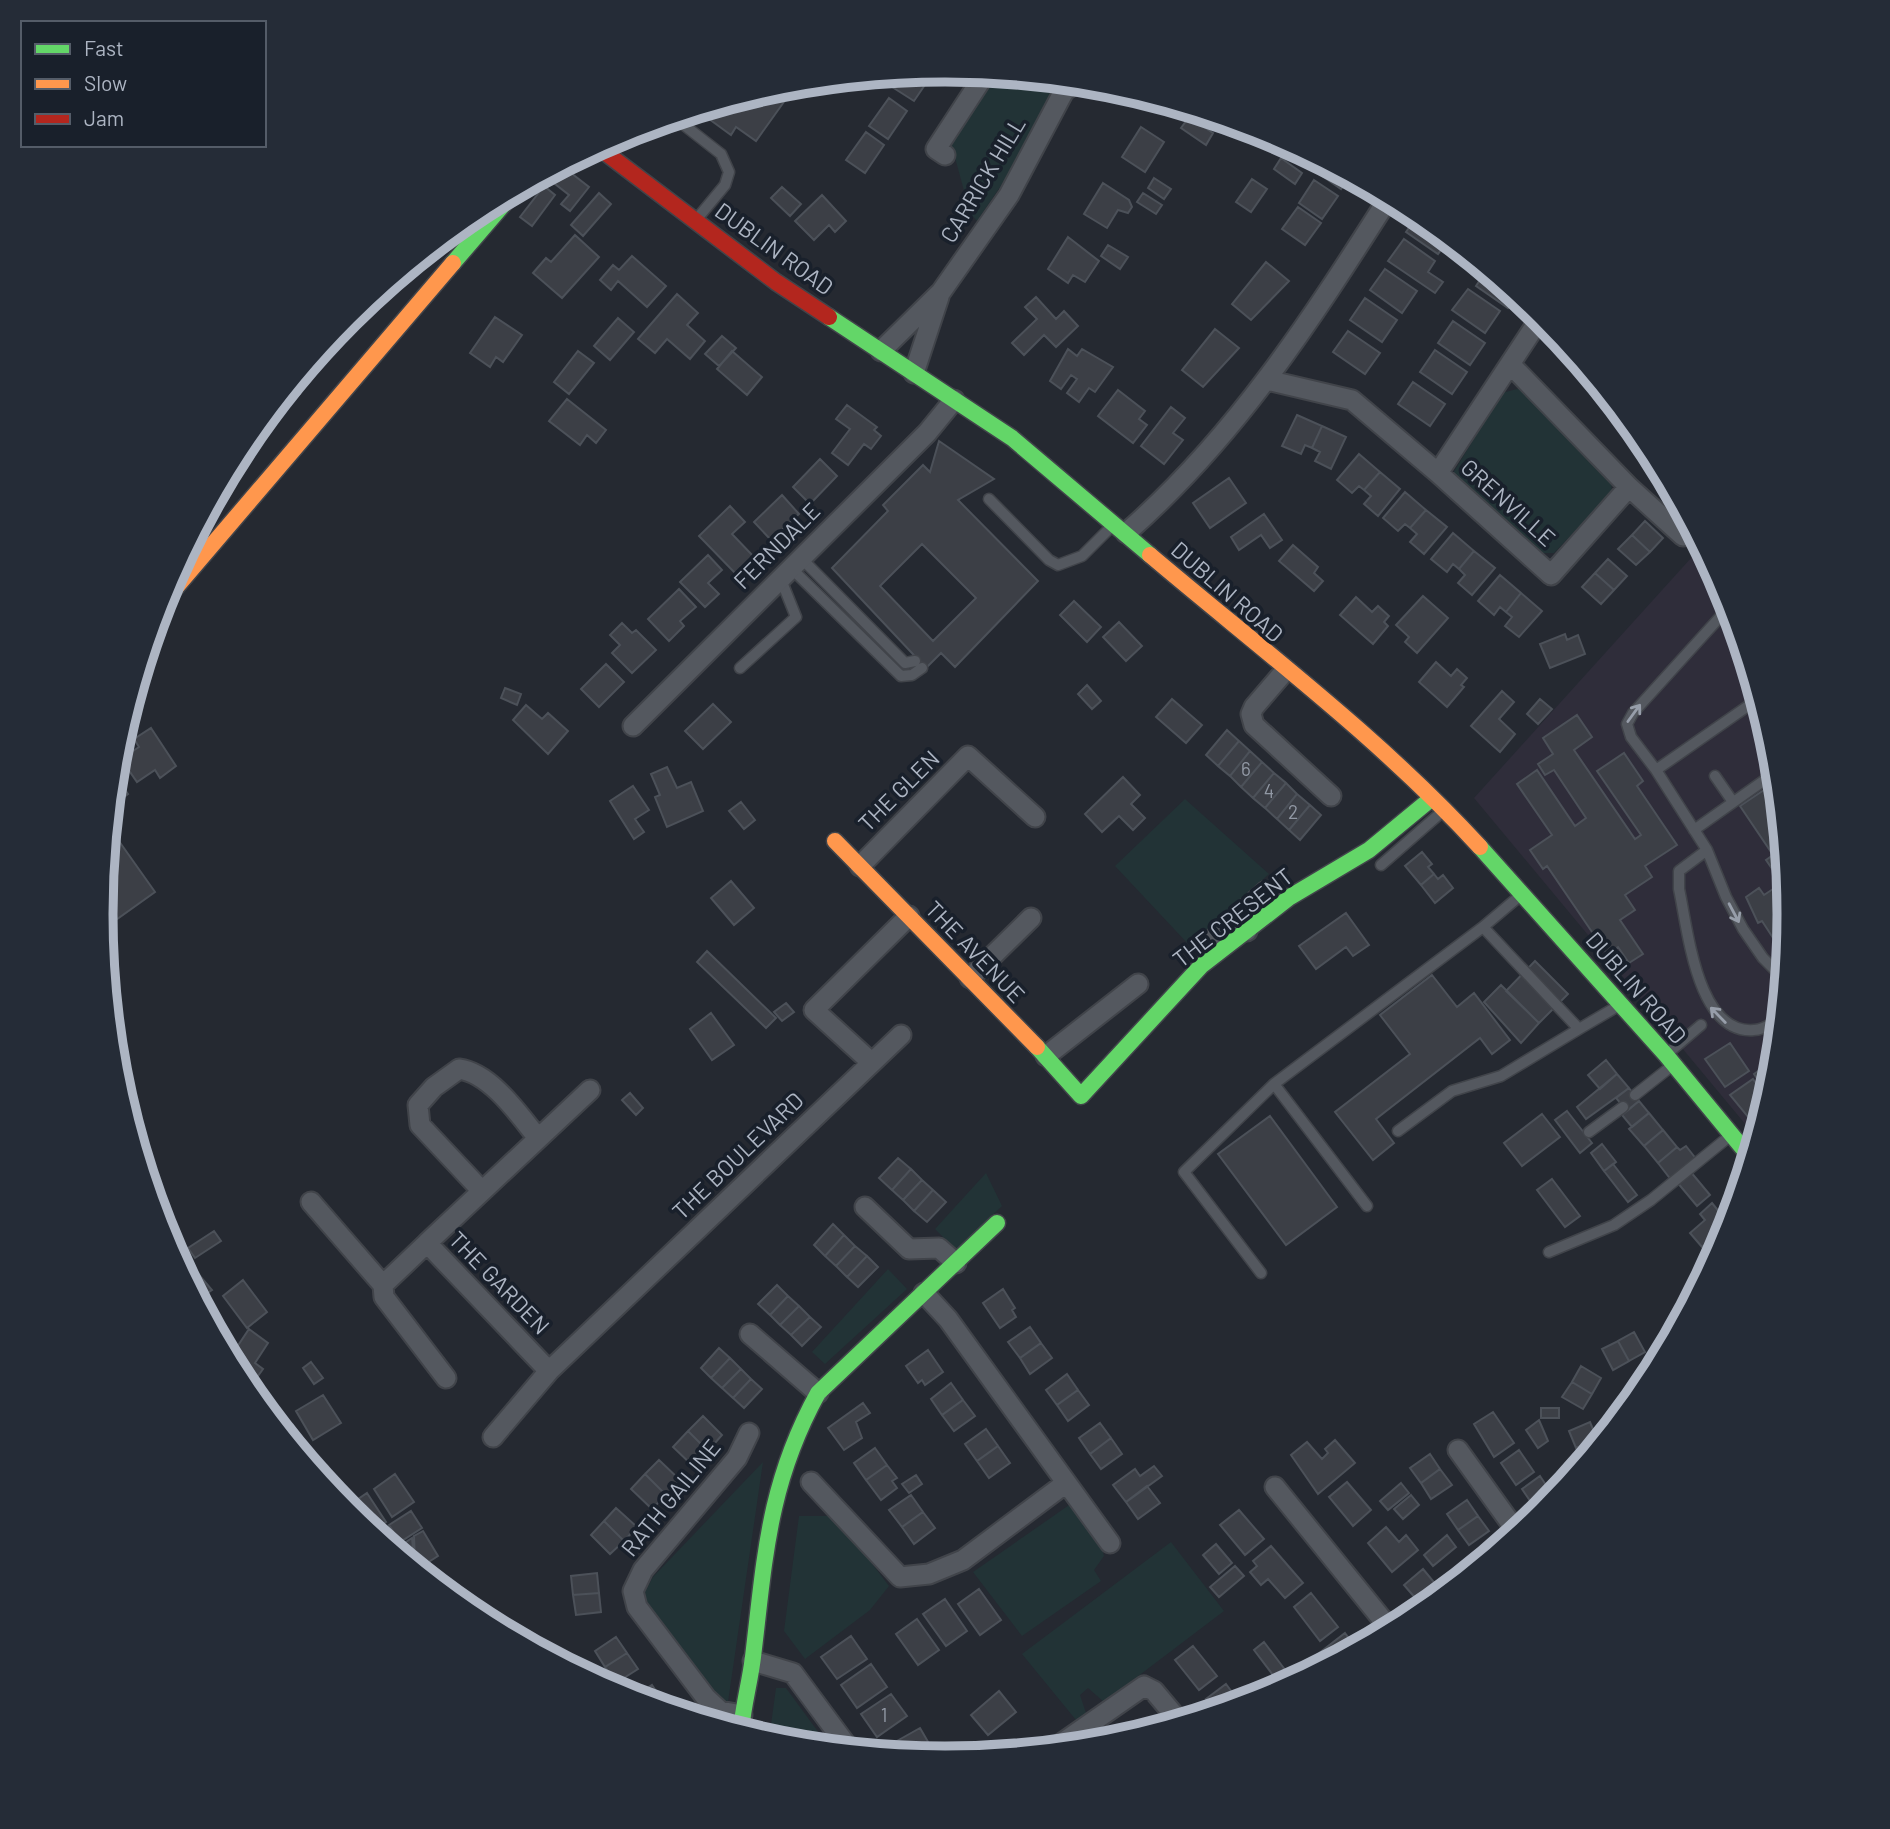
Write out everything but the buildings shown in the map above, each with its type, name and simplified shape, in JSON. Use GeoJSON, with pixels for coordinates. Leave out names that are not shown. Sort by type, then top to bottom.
{"type":"FeatureCollection","features":[{"type":"Feature","properties":{"kind":"street","name":"CARRICK HILL"},"geometry":{"type":"LineString","coordinates":[[945,155],[936,149],[979,83]]}},
{"type":"Feature","properties":{"kind":"street","name":"CARRICK HILL"},"geometry":{"type":"LineString","coordinates":[[881,351],[941,292],[1009,195],[1064,91]]}},
{"type":"Feature","properties":{"kind":"street","name":"DUBLIN ROAD"},"geometry":{"type":"LineString","coordinates":[[608,154],[776,282],[1012,439],[1120,528],[1445,810],[1522,893],[1743,1149]]}},
{"type":"Feature","properties":{"kind":"street"},"geometry":{"type":"LineString","coordinates":[[1120,528],[1165,498],[1218,444],[1267,380],[1382,207]]}},
{"type":"Feature","properties":{"kind":"street"},"geometry":{"type":"LineString","coordinates":[[184,579],[493,217]]}},
{"type":"Feature","properties":{"kind":"street","name":"CARRICK HILL"},"geometry":{"type":"LineString","coordinates":[[914,373],[941,292]]}},
{"type":"Feature","properties":{"kind":"street","name":"GRENVILLE"},"geometry":{"type":"LineString","coordinates":[[1438,473],[1534,327]]}},
{"type":"Feature","properties":{"kind":"street"},"geometry":{"type":"LineString","coordinates":[[1510,364],[1629,487],[1683,536]]}},
{"type":"Feature","properties":{"kind":"street","name":"GRENVILLE"},"geometry":{"type":"LineString","coordinates":[[1267,380],[1352,400],[1438,473],[1550,575],[1629,487]]}},
{"type":"Feature","properties":{"kind":"street","name":"FERNDALE"},"geometry":{"type":"LineString","coordinates":[[633,726],[927,433],[954,400]]}},
{"type":"Feature","properties":{"kind":"street"},"geometry":{"type":"LineString","coordinates":[[1284,672],[1254,707],[1251,714],[1254,725],[1331,796]]}},
{"type":"Feature","properties":{"kind":"street","name":"THE GLEN"},"geometry":{"type":"LineString","coordinates":[[860,866],[968,756],[1035,817]]}},
{"type":"Feature","properties":{"kind":"street","name":"THE CRESENT"},"geometry":{"type":"LineString","coordinates":[[1080,1096],[1242,925],[1369,850],[1432,799]]}},
{"type":"Feature","properties":{"kind":"street","name":"THE AVENUE"},"geometry":{"type":"LineString","coordinates":[[835,841],[1046,1056],[1080,1096]]}},
{"type":"Feature","properties":{"kind":"street"},"geometry":{"type":"LineString","coordinates":[[1207,945],[1242,925],[1266,891]]}},
{"type":"Feature","properties":{"kind":"street"},"geometry":{"type":"LineString","coordinates":[[871,1062],[814,1010],[909,916]]}},
{"type":"Feature","properties":{"kind":"street"},"geometry":{"type":"LineString","coordinates":[[970,978],[1031,918]]}},
{"type":"Feature","properties":{"kind":"street"},"geometry":{"type":"LineString","coordinates":[[1046,1056],[1138,984]]}},
{"type":"Feature","properties":{"kind":"street","name":"THE BOULEVARD"},"geometry":{"type":"LineString","coordinates":[[493,1437],[549,1371],[901,1035]]}},
{"type":"Feature","properties":{"kind":"street"},"geometry":{"type":"LineString","coordinates":[[481,1190],[420,1125],[418,1105],[434,1087],[459,1069],[474,1071],[520,1115],[537,1137]]}},
{"type":"Feature","properties":{"kind":"street"},"geometry":{"type":"LineString","coordinates":[[427,1243],[590,1090]]}},
{"type":"Feature","properties":{"kind":"street"},"geometry":{"type":"LineString","coordinates":[[311,1202],[383,1284],[384,1297],[446,1378]]}},
{"type":"Feature","properties":{"kind":"street"},"geometry":{"type":"LineString","coordinates":[[865,1207],[909,1249],[939,1248],[956,1263]]}},
{"type":"Feature","properties":{"kind":"street","name":"RATH GAILINE"},"geometry":{"type":"LineString","coordinates":[[741,1721],[753,1661],[771,1502],[786,1453],[818,1393],[998,1223]]}},
{"type":"Feature","properties":{"kind":"street","name":"THE GARDEN"},"geometry":{"type":"LineString","coordinates":[[383,1284],[427,1243],[549,1371]]}},
{"type":"Feature","properties":{"kind":"street"},"geometry":{"type":"LineString","coordinates":[[924,1293],[948,1319],[1110,1543]]}},
{"type":"Feature","properties":{"kind":"street"},"geometry":{"type":"LineString","coordinates":[[750,1334],[818,1393]]}},
{"type":"Feature","properties":{"kind":"street","name":"RATH GAILINE"},"geometry":{"type":"LineString","coordinates":[[734,1719],[706,1698],[637,1607],[633,1591],[643,1570],[737,1458],[749,1433]]}},
{"type":"Feature","properties":{"kind":"street"},"geometry":{"type":"LineString","coordinates":[[1458,1450],[1511,1524]]}},
{"type":"Feature","properties":{"kind":"street"},"geometry":{"type":"LineString","coordinates":[[811,1482],[900,1577],[929,1574],[963,1560],[1066,1483]]}},
{"type":"Feature","properties":{"kind":"street"},"geometry":{"type":"LineString","coordinates":[[1275,1487],[1383,1621]]}},
{"type":"Feature","properties":{"kind":"street"},"geometry":{"type":"LineString","coordinates":[[753,1661],[793,1673],[843,1741]]}},
{"type":"Feature","properties":{"kind":"street"},"geometry":{"type":"LineString","coordinates":[[1071,1737],[1144,1686],[1154,1691],[1174,1714]]}},
{"type":"Feature","properties":{"kind":"lane"},"geometry":{"type":"LineString","coordinates":[[683,124],[721,154],[729,172],[725,186],[696,220]]}},
{"type":"Feature","properties":{"kind":"lane"},"geometry":{"type":"LineString","coordinates":[[989,499],[1049,560],[1058,565],[1082,556],[1120,528]]}},
{"type":"Feature","properties":{"kind":"lane"},"geometry":{"type":"LineString","coordinates":[[790,567],[901,676],[912,675],[918,665]]}},
{"type":"Feature","properties":{"kind":"lane"},"geometry":{"type":"LineString","coordinates":[[740,668],[796,617],[790,567]]}},
{"type":"Feature","properties":{"kind":"lane"},"geometry":{"type":"LineString","coordinates":[[1721,616],[1633,713],[1627,724],[1631,737],[1656,770],[1707,850],[1726,897],[1743,929],[1775,970]]}},
{"type":"Feature","properties":{"kind":"lane"},"geometry":{"type":"LineString","coordinates":[[1656,770],[1750,704]]}},
{"type":"Feature","properties":{"kind":"lane"},"geometry":{"type":"LineString","coordinates":[[1715,776],[1733,802]]}},
{"type":"Feature","properties":{"kind":"lane"},"geometry":{"type":"LineString","coordinates":[[1694,830],[1766,779]]}},
{"type":"Feature","properties":{"kind":"lane"},"geometry":{"type":"LineString","coordinates":[[1381,865],[1445,810]]}},
{"type":"Feature","properties":{"kind":"lane"},"geometry":{"type":"LineString","coordinates":[[1707,850],[1679,871],[1679,889],[1704,993],[1720,1021],[1740,1029],[1755,1030],[1770,1024]]}},
{"type":"Feature","properties":{"kind":"lane"},"geometry":{"type":"LineString","coordinates":[[1261,1272],[1184,1172],[1274,1084],[1483,927],[1522,893]]}},
{"type":"Feature","properties":{"kind":"lane"},"geometry":{"type":"LineString","coordinates":[[1483,927],[1579,1029]]}},
{"type":"Feature","properties":{"kind":"lane"},"geometry":{"type":"LineString","coordinates":[[1398,1130],[1452,1091],[1501,1076],[1620,1005]]}},
{"type":"Feature","properties":{"kind":"lane"},"geometry":{"type":"LineString","coordinates":[[1635,1095],[1701,1025]]}},
{"type":"Feature","properties":{"kind":"lane"},"geometry":{"type":"LineString","coordinates":[[1274,1084],[1367,1206]]}},
{"type":"Feature","properties":{"kind":"lane"},"geometry":{"type":"LineString","coordinates":[[1589,1132],[1623,1107]]}},
{"type":"Feature","properties":{"kind":"lane"},"geometry":{"type":"LineString","coordinates":[[1549,1252],[1614,1225],[1651,1200],[1732,1135]]}},
{"type":"Feature","properties":{"kind":"shaded area"},"geometry":{"type":"Polygon","coordinates":[[[989,84],[1051,89],[1057,103],[977,221],[970,213],[950,139],[989,84]]]}},
{"type":"Feature","properties":{"kind":"shaded area"},"geometry":{"type":"Polygon","coordinates":[[[1517,389],[1528,391],[1611,480],[1612,492],[1554,553],[1539,553],[1456,480],[1453,473],[1502,393],[1517,389]]]}},
{"type":"Feature","properties":{"kind":"shaded area"},"geometry":{"type":"Polygon","coordinates":[[[1695,554],[1714,596],[1749,699],[1770,806],[1777,914],[1775,969],[1770,1023],[1749,1129],[1474,798],[1695,554]]]}},
{"type":"Feature","properties":{"kind":"shaded area"},"geometry":{"type":"Polygon","coordinates":[[[1185,799],[1269,874],[1190,946],[1115,866],[1185,799]]]}},
{"type":"Feature","properties":{"kind":"shaded area"},"geometry":{"type":"Polygon","coordinates":[[[986,1173],[1002,1206],[956,1250],[935,1229],[986,1173]]]}},
{"type":"Feature","properties":{"kind":"shaded area"},"geometry":{"type":"Polygon","coordinates":[[[888,1269],[907,1289],[825,1364],[812,1352],[888,1269]]]}},
{"type":"Feature","properties":{"kind":"shaded area"},"geometry":{"type":"Polygon","coordinates":[[[763,1462],[728,1702],[710,1692],[648,1605],[645,1592],[653,1577],[763,1462]]]}},
{"type":"Feature","properties":{"kind":"shaded area"},"geometry":{"type":"Polygon","coordinates":[[[1072,1503],[1101,1544],[1104,1556],[1094,1570],[1101,1581],[1022,1636],[973,1572],[1072,1503]]]}},
{"type":"Feature","properties":{"kind":"shaded area"},"geometry":{"type":"Polygon","coordinates":[[[799,1516],[836,1516],[889,1586],[870,1610],[805,1659],[784,1631],[799,1516]]]}},
{"type":"Feature","properties":{"kind":"shaded area"},"geometry":{"type":"Polygon","coordinates":[[[1171,1542],[1224,1611],[1104,1702],[1088,1688],[1080,1695],[1086,1713],[1076,1720],[1022,1654],[1171,1542]]]}},
{"type":"Feature","properties":{"kind":"shaded area"},"geometry":{"type":"Polygon","coordinates":[[[776,1688],[786,1688],[822,1738],[783,1731],[771,1728],[776,1688]]]}},
{"type":"Feature","properties":{"kind":"traffic: fast"},"geometry":{"type":"LineString","coordinates":[[453,263],[493,217]]}},
{"type":"Feature","properties":{"kind":"traffic: fast"},"geometry":{"type":"LineString","coordinates":[[829,317],[1012,438],[1150,555]]}},
{"type":"Feature","properties":{"kind":"traffic: fast"},"geometry":{"type":"LineString","coordinates":[[1037,1047],[1081,1096],[1201,966],[1290,897],[1369,850],[1432,798]]}},
{"type":"Feature","properties":{"kind":"traffic: fast"},"geometry":{"type":"LineString","coordinates":[[1480,847],[1666,1055],[1743,1149]]}},
{"type":"Feature","properties":{"kind":"traffic: fast"},"geometry":{"type":"LineString","coordinates":[[742,1721],[771,1522],[788,1459],[801,1426],[818,1393],[997,1223]]}},
{"type":"Feature","properties":{"kind":"traffic: slow"},"geometry":{"type":"LineString","coordinates":[[185,577],[453,263]]}},
{"type":"Feature","properties":{"kind":"traffic: slow"},"geometry":{"type":"LineString","coordinates":[[1150,555],[1361,732],[1442,807],[1480,847]]}},
{"type":"Feature","properties":{"kind":"traffic: slow"},"geometry":{"type":"LineString","coordinates":[[835,841],[1037,1047]]}},
{"type":"Feature","properties":{"kind":"traffic: jam"},"geometry":{"type":"LineString","coordinates":[[608,154],[776,282],[829,317]]}}]}
